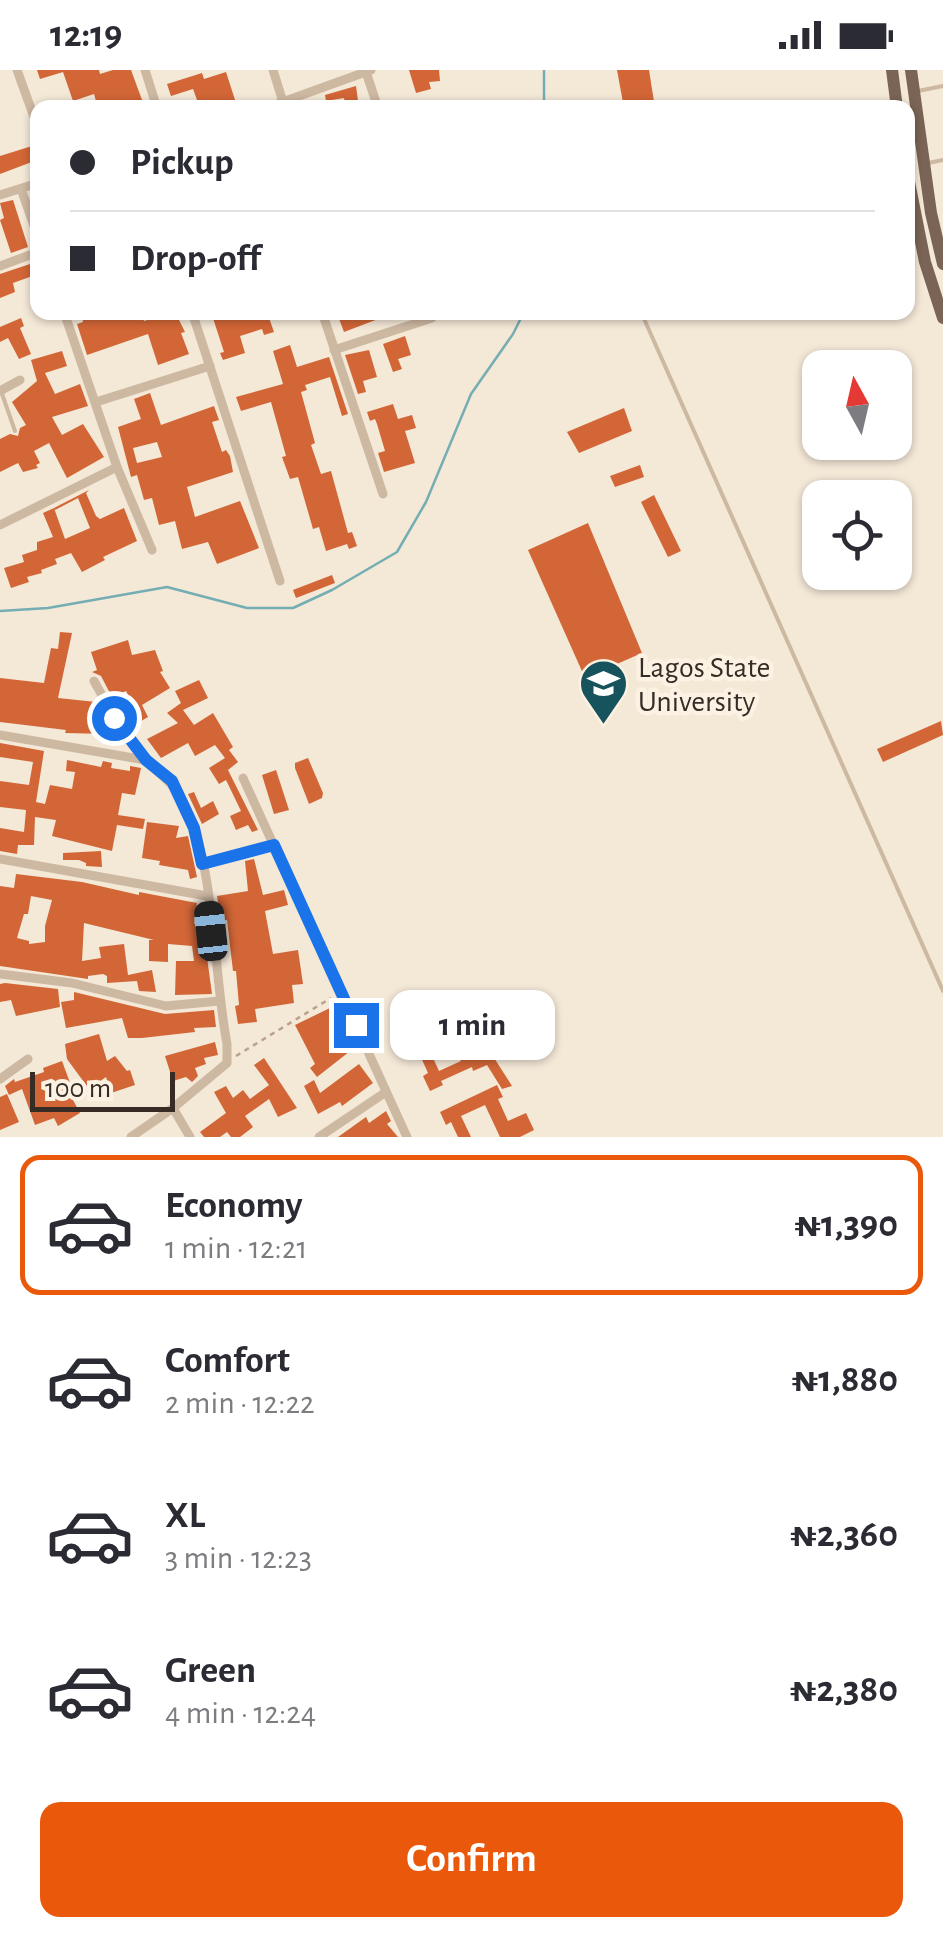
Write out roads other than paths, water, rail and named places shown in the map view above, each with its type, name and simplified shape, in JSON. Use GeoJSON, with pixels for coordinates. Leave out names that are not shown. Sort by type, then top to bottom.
{"type":"FeatureCollection","features":[{"type":"Feature","properties":{"kind":"main road"},"geometry":{"type":"LineString","coordinates":[[892,70],[896,100]]}},
{"type":"Feature","properties":{"kind":"main road"},"geometry":{"type":"LineString","coordinates":[[911,70],[923,164],[943,264]]}},
{"type":"Feature","properties":{"kind":"main road"},"geometry":{"type":"LineString","coordinates":[[915,213],[943,318]]}},
{"type":"Feature","properties":{"kind":"street"},"geometry":{"type":"LineString","coordinates":[[17,70],[30,106]]}},
{"type":"Feature","properties":{"kind":"street"},"geometry":{"type":"LineString","coordinates":[[145,70],[154,100]]}},
{"type":"Feature","properties":{"kind":"street"},"geometry":{"type":"LineString","coordinates":[[273,70],[282,100]]}},
{"type":"Feature","properties":{"kind":"street"},"geometry":{"type":"LineString","coordinates":[[288,100],[368,71],[376,100]]}},
{"type":"Feature","properties":{"kind":"street"},"geometry":{"type":"LineString","coordinates":[[0,195],[30,185]]}},
{"type":"Feature","properties":{"kind":"street"},"geometry":{"type":"LineString","coordinates":[[21,189],[30,214]]}},
{"type":"Feature","properties":{"kind":"street"},"geometry":{"type":"LineString","coordinates":[[0,266],[30,255]]}},
{"type":"Feature","properties":{"kind":"street"},"geometry":{"type":"LineString","coordinates":[[67,320],[152,550]]}},
{"type":"Feature","properties":{"kind":"street"},"geometry":{"type":"LineString","coordinates":[[195,320],[280,580]]}},
{"type":"Feature","properties":{"kind":"street"},"geometry":{"type":"LineString","coordinates":[[325,320],[382,494]]}},
{"type":"Feature","properties":{"kind":"street"},"geometry":{"type":"LineString","coordinates":[[334,350],[426,320]]}},
{"type":"Feature","properties":{"kind":"street"},"geometry":{"type":"LineString","coordinates":[[96,402],[210,366]]}},
{"type":"Feature","properties":{"kind":"street"},"geometry":{"type":"LineString","coordinates":[[0,391],[20,380]]}},
{"type":"Feature","properties":{"kind":"street"},"geometry":{"type":"LineString","coordinates":[[0,524],[118,466]]}},
{"type":"Feature","properties":{"kind":"street"},"geometry":{"type":"LineString","coordinates":[[94,680],[114,718],[146,760],[172,781],[194,828],[227,1044],[226,1062],[174,1108],[131,1137]]}},
{"type":"Feature","properties":{"kind":"street"},"geometry":{"type":"LineString","coordinates":[[0,735],[146,760]]}},
{"type":"Feature","properties":{"kind":"street"},"geometry":{"type":"LineString","coordinates":[[243,778],[407,1137]]}},
{"type":"Feature","properties":{"kind":"street"},"geometry":{"type":"LineString","coordinates":[[202,864],[274,845]]}},
{"type":"Feature","properties":{"kind":"street"},"geometry":{"type":"LineString","coordinates":[[0,859],[207,896]]}},
{"type":"Feature","properties":{"kind":"street"},"geometry":{"type":"LineString","coordinates":[[0,974],[72,983],[166,1006],[219,1002]]}},
{"type":"Feature","properties":{"kind":"street"},"geometry":{"type":"LineString","coordinates":[[0,1079],[28,1059]]}},
{"type":"Feature","properties":{"kind":"street"},"geometry":{"type":"LineString","coordinates":[[319,1137],[386,1092]]}},
{"type":"Feature","properties":{"kind":"street"},"geometry":{"type":"LineString","coordinates":[[174,1108],[190,1137]]}},
{"type":"Feature","properties":{"kind":"lane"},"geometry":{"type":"LineString","coordinates":[[914,92],[943,86]]}},
{"type":"Feature","properties":{"kind":"lane"},"geometry":{"type":"LineString","coordinates":[[923,164],[943,160]]}},
{"type":"Feature","properties":{"kind":"lane"},"geometry":{"type":"LineString","coordinates":[[646,320],[943,991]]}},
{"type":"Feature","properties":{"kind":"lane"},"geometry":{"type":"LineString","coordinates":[[0,391],[15,431]]}},
{"type":"Feature","properties":{"kind":"waterway"},"geometry":{"type":"LineString","coordinates":[[544,70],[544,100]]}},
{"type":"Feature","properties":{"kind":"waterway"},"geometry":{"type":"LineString","coordinates":[[0,611],[48,608],[167,587],[247,608],[293,608],[332,590],[397,552],[426,502],[471,394],[520,320]]}},
{"type":"Feature","properties":{"kind":"place","name":"Lagos State University"},"geometry":{"type":"Point","coordinates":[603,726]}}]}
